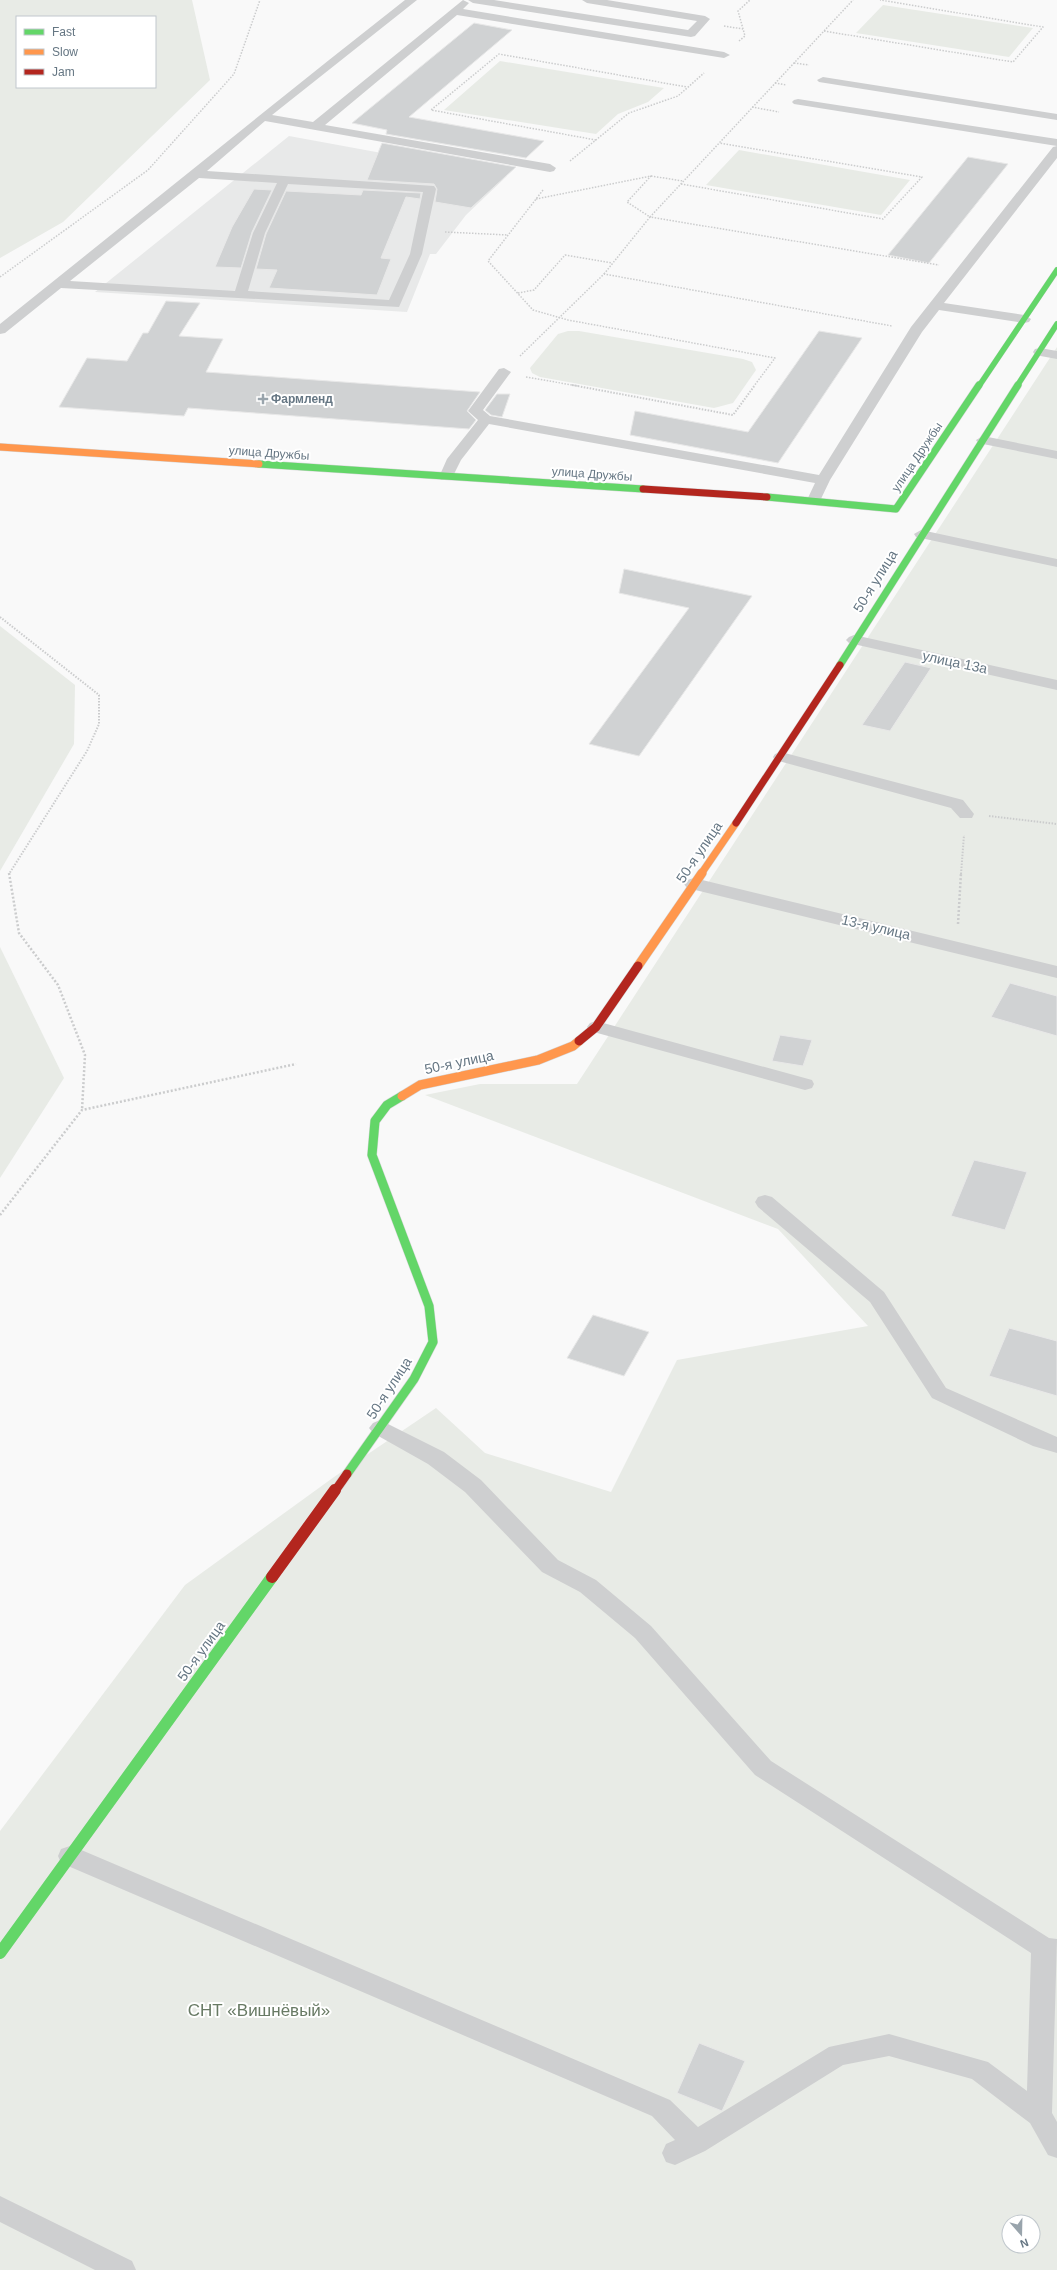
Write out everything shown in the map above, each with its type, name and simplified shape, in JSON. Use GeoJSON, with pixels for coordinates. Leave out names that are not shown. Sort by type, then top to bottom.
{"type":"FeatureCollection","features":[{"type":"Feature","properties":{"kind":"street","name":"улица Дружбы"},"geometry":{"type":"LineString","coordinates":[[0,447],[814,500],[896,509],[1057,270]]}},
{"type":"Feature","properties":{"kind":"street","name":"50-я улица"},"geometry":{"type":"LineString","coordinates":[[0,1953],[380,1428],[414,1379],[433,1342],[429,1306],[372,1155],[375,1121],[387,1105],[420,1085],[538,1060],[573,1046],[596,1027],[781,756],[921,534],[1057,324]]}},
{"type":"Feature","properties":{"kind":"street","name":"13-я улица"},"geometry":{"type":"LineString","coordinates":[[694,884],[956,946],[1057,972]]}},
{"type":"Feature","properties":{"kind":"lane"},"geometry":{"type":"LineString","coordinates":[[0,330],[60,284],[196,174],[263,117],[412,0]]}},
{"type":"Feature","properties":{"kind":"lane"},"geometry":{"type":"LineString","coordinates":[[316,126],[467,0]]}},
{"type":"Feature","properties":{"kind":"lane"},"geometry":{"type":"LineString","coordinates":[[473,0],[691,34],[705,19],[587,0]]}},
{"type":"Feature","properties":{"kind":"lane"},"geometry":{"type":"LineString","coordinates":[[455,11],[724,55]]}},
{"type":"Feature","properties":{"kind":"lane"},"geometry":{"type":"LineString","coordinates":[[650,42],[662,29]]}},
{"type":"Feature","properties":{"kind":"lane"},"geometry":{"type":"LineString","coordinates":[[823,80],[1057,117]]}},
{"type":"Feature","properties":{"kind":"lane"},"geometry":{"type":"LineString","coordinates":[[798,102],[1057,143]]}},
{"type":"Feature","properties":{"kind":"lane"},"geometry":{"type":"LineString","coordinates":[[263,117],[550,168]]}},
{"type":"Feature","properties":{"kind":"lane"},"geometry":{"type":"LineString","coordinates":[[814,500],[823,480],[916,330],[1057,150]]}},
{"type":"Feature","properties":{"kind":"lane"},"geometry":{"type":"LineString","coordinates":[[60,284],[394,304],[416,254],[430,189],[196,174]]}},
{"type":"Feature","properties":{"kind":"lane"},"geometry":{"type":"LineString","coordinates":[[240,295],[259,233],[284,180]]}},
{"type":"Feature","properties":{"kind":"lane"},"geometry":{"type":"LineString","coordinates":[[934,306],[1024,319]]}},
{"type":"Feature","properties":{"kind":"lane"},"geometry":{"type":"LineString","coordinates":[[1040,352],[1057,355]]}},
{"type":"Feature","properties":{"kind":"lane"},"geometry":{"type":"LineString","coordinates":[[504,372],[475,411],[486,419],[823,480]]}},
{"type":"Feature","properties":{"kind":"lane"},"geometry":{"type":"LineString","coordinates":[[446,477],[454,459],[486,419]]}},
{"type":"Feature","properties":{"kind":"lane"},"geometry":{"type":"LineString","coordinates":[[983,440],[1057,455]]}},
{"type":"Feature","properties":{"kind":"lane"},"geometry":{"type":"LineString","coordinates":[[921,534],[1057,563]]}},
{"type":"Feature","properties":{"kind":"lane","name":"улица 13а"},"geometry":{"type":"LineString","coordinates":[[854,640],[1057,685]]}},
{"type":"Feature","properties":{"kind":"lane"},"geometry":{"type":"LineString","coordinates":[[781,756],[957,804],[966,814]]}},
{"type":"Feature","properties":{"kind":"lane"},"geometry":{"type":"LineString","coordinates":[[596,1027],[805,1084]]}},
{"type":"Feature","properties":{"kind":"lane"},"geometry":{"type":"LineString","coordinates":[[765,1202],[877,1297],[939,1393],[1041,1440],[1057,1445]]}},
{"type":"Feature","properties":{"kind":"lane"},"geometry":{"type":"LineString","coordinates":[[380,1428],[436,1458],[473,1486],[550,1566],[588,1586],[643,1632],[763,1768],[1051,1949],[1039,2115]]}},
{"type":"Feature","properties":{"kind":"lane"},"geometry":{"type":"LineString","coordinates":[[70,1856],[661,2108],[686,2148],[838,2055],[889,2045],[979,2070],[1039,2115],[1057,2146]]}},
{"type":"Feature","properties":{"kind":"lane"},"geometry":{"type":"LineString","coordinates":[[0,2208],[122,2270]]}},
{"type":"Feature","properties":{"kind":"path"},"geometry":{"type":"LineString","coordinates":[[0,277],[148,170],[234,74],[260,0]]}},
{"type":"Feature","properties":{"kind":"path"},"geometry":{"type":"LineString","coordinates":[[569,162],[629,113],[678,96],[724,55],[745,36],[738,11],[750,0]]}},
{"type":"Feature","properties":{"kind":"path"},"geometry":{"type":"LineString","coordinates":[[504,372],[604,274],[650,217],[853,0]]}},
{"type":"Feature","properties":{"kind":"path"},"geometry":{"type":"LineString","coordinates":[[824,31],[1013,62],[1043,27],[880,0]]}},
{"type":"Feature","properties":{"kind":"path"},"geometry":{"type":"LineString","coordinates":[[596,140],[431,110],[499,54],[688,87]]}},
{"type":"Feature","properties":{"kind":"path"},"geometry":{"type":"LineString","coordinates":[[680,184],[883,219],[922,177],[719,143]]}},
{"type":"Feature","properties":{"kind":"path"},"geometry":{"type":"LineString","coordinates":[[536,200],[651,176],[683,182]]}},
{"type":"Feature","properties":{"kind":"path"},"geometry":{"type":"LineString","coordinates":[[651,176],[627,202],[650,217],[963,269]]}},
{"type":"Feature","properties":{"kind":"path"},"geometry":{"type":"LineString","coordinates":[[504,372],[732,416],[775,358],[558,318],[534,310],[488,261],[545,188]]}},
{"type":"Feature","properties":{"kind":"path"},"geometry":{"type":"LineString","coordinates":[[421,230],[508,235]]}},
{"type":"Feature","properties":{"kind":"path"},"geometry":{"type":"LineString","coordinates":[[518,293],[534,290],[565,255],[613,263]]}},
{"type":"Feature","properties":{"kind":"path"},"geometry":{"type":"LineString","coordinates":[[604,274],[916,330]]}},
{"type":"Feature","properties":{"kind":"path"},"geometry":{"type":"LineString","coordinates":[[0,617],[99,695],[98,724],[87,751],[8,873],[19,933],[58,985],[85,1055],[82,1110],[0,1215]]}},
{"type":"Feature","properties":{"kind":"path"},"geometry":{"type":"LineString","coordinates":[[956,946],[966,814],[1057,824]]}},
{"type":"Feature","properties":{"kind":"path"},"geometry":{"type":"LineString","coordinates":[[82,1110],[296,1064]]}},
{"type":"Feature","properties":{"kind":"shaded area"},"geometry":{"type":"Polygon","coordinates":[[[289,136],[507,176],[466,215],[436,254],[430,254],[407,312],[95,292],[289,136]]]}},
{"type":"Feature","properties":{"kind":"green space"},"geometry":{"type":"Polygon","coordinates":[[[0,0],[192,0],[210,80],[63,222],[0,258],[0,0]]]}},
{"type":"Feature","properties":{"kind":"green space"},"geometry":{"type":"Polygon","coordinates":[[[883,5],[1033,28],[1009,57],[856,33],[883,5]]]}},
{"type":"Feature","properties":{"kind":"green space"},"geometry":{"type":"Polygon","coordinates":[[[500,61],[664,88],[648,102],[618,114],[596,134],[444,110],[500,61]]]}},
{"type":"Feature","properties":{"kind":"green space"},"geometry":{"type":"Polygon","coordinates":[[[739,150],[910,180],[881,215],[706,185],[739,150]]]}},
{"type":"Feature","properties":{"kind":"green space"},"geometry":{"type":"Polygon","coordinates":[[[568,331],[579,331],[743,359],[752,362],[756,370],[733,403],[714,408],[540,377],[532,373],[530,368],[558,334],[568,331]]]}},
{"type":"Feature","properties":{"kind":"green space","name":"СНТ «Вишнёвый»"},"geometry":{"type":"Polygon","coordinates":[[[1057,347],[1057,2270],[0,2270],[0,1831],[185,1585],[334,1477],[436,1408],[485,1453],[611,1492],[677,1360],[868,1326],[778,1229],[425,1095],[480,1084],[577,1084],[1057,347]]]}},
{"type":"Feature","properties":{"kind":"green space"},"geometry":{"type":"Polygon","coordinates":[[[0,626],[75,685],[74,744],[0,871],[0,626]]]}},
{"type":"Feature","properties":{"kind":"green space"},"geometry":{"type":"Polygon","coordinates":[[[0,947],[64,1078],[0,1178],[0,947]]]}},
{"type":"Feature","properties":{"kind":"building"},"geometry":{"type":"Polygon","coordinates":[[[474,23],[512,30],[409,117],[544,141],[526,158],[386,134],[387,130],[352,123],[474,23]]]}},
{"type":"Feature","properties":{"kind":"building"},"geometry":{"type":"Polygon","coordinates":[[[382,143],[516,167],[471,208],[435,202],[437,189],[434,184],[367,180],[382,143]]]}},
{"type":"Feature","properties":{"kind":"building"},"geometry":{"type":"Polygon","coordinates":[[[968,157],[1008,164],[929,263],[888,255],[968,157]]]}},
{"type":"Feature","properties":{"kind":"building"},"geometry":{"type":"Polygon","coordinates":[[[254,189],[272,190],[252,232],[241,268],[215,267],[232,227],[254,189]]]}},
{"type":"Feature","properties":{"kind":"building"},"geometry":{"type":"Polygon","coordinates":[[[363,190],[421,193],[420,199],[406,197],[381,258],[391,259],[377,295],[269,288],[277,270],[256,269],[266,234],[286,191],[361,195],[363,190]]]}},
{"type":"Feature","properties":{"kind":"building"},"geometry":{"type":"Polygon","coordinates":[[[166,301],[200,303],[179,336],[223,339],[206,372],[480,392],[467,411],[476,420],[469,429],[188,408],[184,416],[59,407],[87,358],[127,361],[143,333],[148,333],[166,301]]]}},
{"type":"Feature","properties":{"kind":"building"},"geometry":{"type":"Polygon","coordinates":[[[819,331],[862,338],[778,463],[630,435],[635,411],[748,432],[819,331]]]}},
{"type":"Feature","properties":{"kind":"building"},"geometry":{"type":"Polygon","coordinates":[[[497,394],[510,394],[502,417],[491,415],[485,410],[497,394]]]}},
{"type":"Feature","properties":{"kind":"building"},"geometry":{"type":"Polygon","coordinates":[[[624,569],[752,596],[639,756],[589,744],[689,608],[619,593],[624,569]]]}},
{"type":"Feature","properties":{"kind":"building"},"geometry":{"type":"Polygon","coordinates":[[[905,662],[931,668],[890,731],[862,725],[905,662]]]}},
{"type":"Feature","properties":{"kind":"building"},"geometry":{"type":"Polygon","coordinates":[[[1010,983],[1057,996],[1057,1036],[991,1017],[1010,983]]]}},
{"type":"Feature","properties":{"kind":"building"},"geometry":{"type":"Polygon","coordinates":[[[780,1035],[812,1040],[803,1066],[772,1061],[780,1035]]]}},
{"type":"Feature","properties":{"kind":"building"},"geometry":{"type":"Polygon","coordinates":[[[974,1160],[1027,1172],[1005,1230],[951,1216],[974,1160]]]}},
{"type":"Feature","properties":{"kind":"building"},"geometry":{"type":"Polygon","coordinates":[[[593,1315],[649,1332],[624,1376],[567,1358],[593,1315]]]}},
{"type":"Feature","properties":{"kind":"building"},"geometry":{"type":"Polygon","coordinates":[[[1009,1328],[1057,1341],[1057,1396],[989,1376],[1009,1328]]]}},
{"type":"Feature","properties":{"kind":"building"},"geometry":{"type":"Polygon","coordinates":[[[699,2043],[745,2061],[722,2111],[677,2093],[699,2043]]]}},
{"type":"Feature","properties":{"kind":"traffic: fast"},"geometry":{"type":"LineString","coordinates":[[767,497],[896,509],[1057,270]]}},
{"type":"Feature","properties":{"kind":"traffic: fast"},"geometry":{"type":"LineString","coordinates":[[840,665],[1057,324]]}},
{"type":"Feature","properties":{"kind":"traffic: fast"},"geometry":{"type":"LineString","coordinates":[[259,464],[643,489]]}},
{"type":"Feature","properties":{"kind":"traffic: fast"},"geometry":{"type":"LineString","coordinates":[[347,1474],[414,1379],[433,1342],[429,1306],[372,1155],[375,1121],[387,1105],[402,1096]]}},
{"type":"Feature","properties":{"kind":"traffic: fast"},"geometry":{"type":"LineString","coordinates":[[0,1953],[272,1577]]}},
{"type":"Feature","properties":{"kind":"traffic: slow"},"geometry":{"type":"LineString","coordinates":[[0,447],[259,464]]}},
{"type":"Feature","properties":{"kind":"traffic: slow"},"geometry":{"type":"LineString","coordinates":[[638,966],[736,823]]}},
{"type":"Feature","properties":{"kind":"traffic: slow"},"geometry":{"type":"LineString","coordinates":[[402,1096],[420,1085],[538,1060],[573,1046],[579,1041]]}},
{"type":"Feature","properties":{"kind":"traffic: jam"},"geometry":{"type":"LineString","coordinates":[[643,489],[767,497]]}},
{"type":"Feature","properties":{"kind":"traffic: jam"},"geometry":{"type":"LineString","coordinates":[[736,823],[840,665]]}},
{"type":"Feature","properties":{"kind":"traffic: jam"},"geometry":{"type":"LineString","coordinates":[[579,1041],[596,1027],[638,966]]}},
{"type":"Feature","properties":{"kind":"traffic: jam"},"geometry":{"type":"LineString","coordinates":[[272,1577],[347,1474]]}},
{"type":"Feature","properties":{"kind":"place","name":"Фармленд"},"geometry":{"type":"Point","coordinates":[263,399]}}]}
